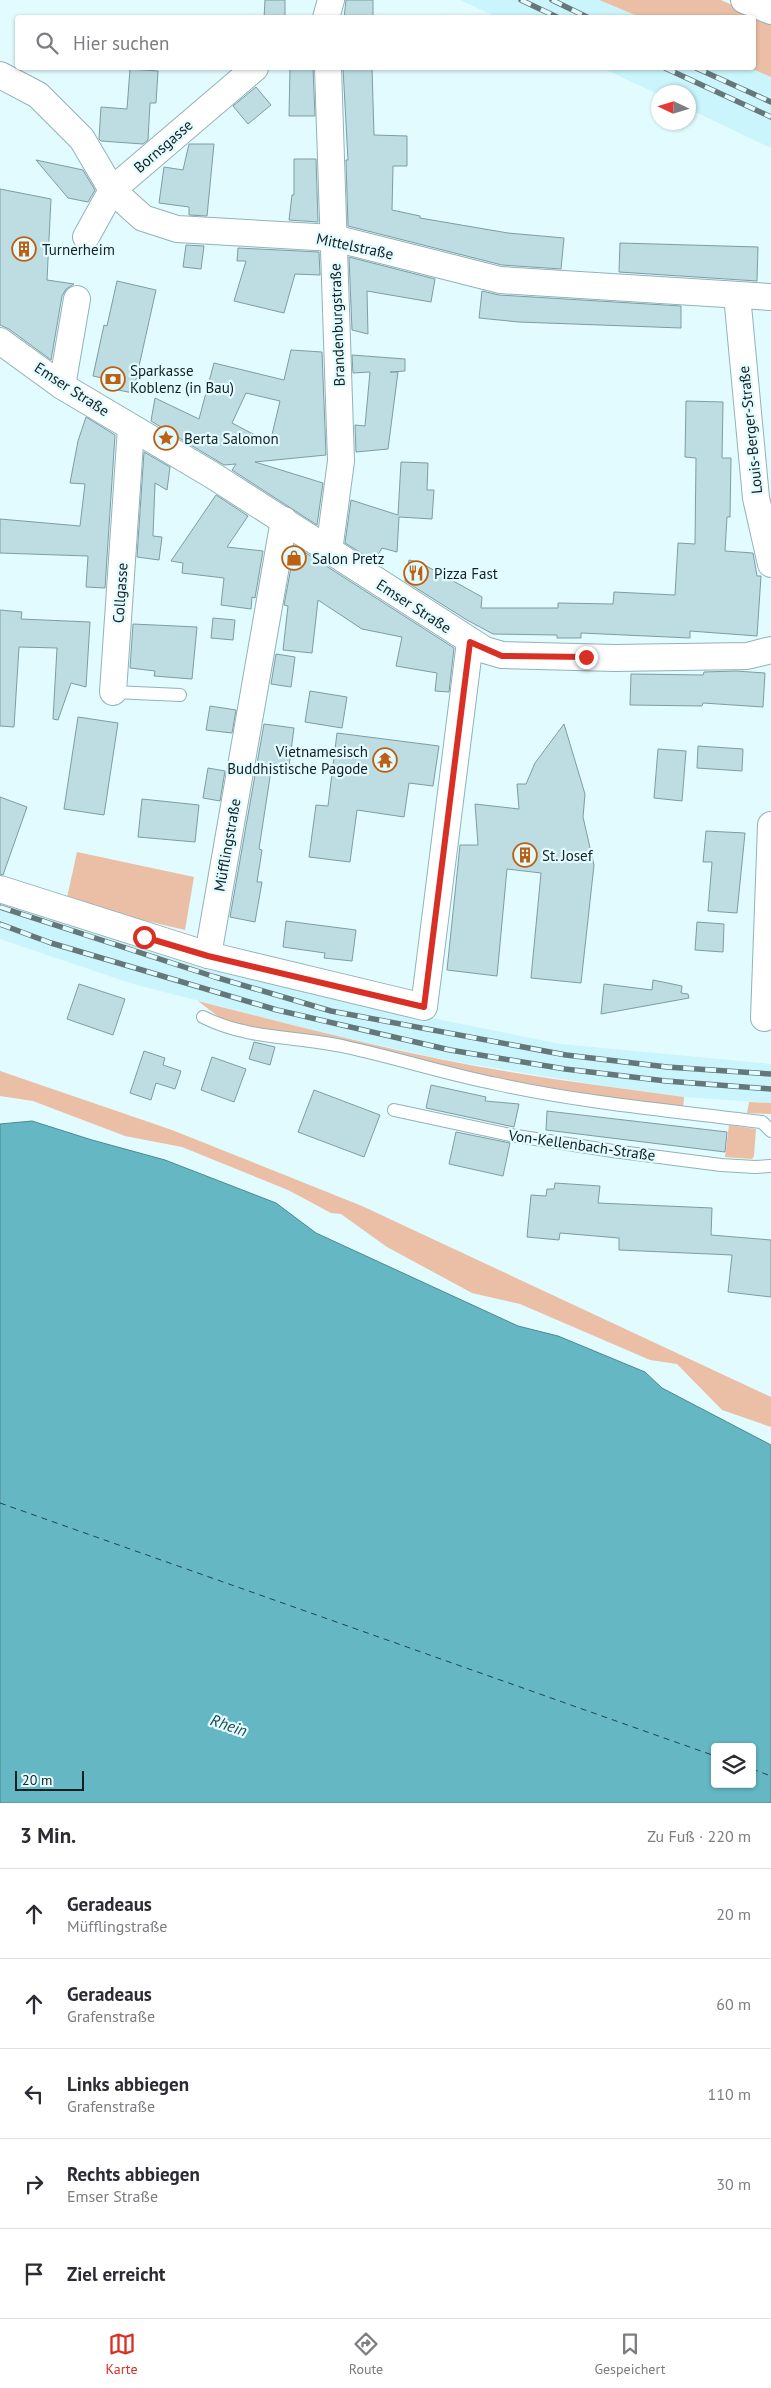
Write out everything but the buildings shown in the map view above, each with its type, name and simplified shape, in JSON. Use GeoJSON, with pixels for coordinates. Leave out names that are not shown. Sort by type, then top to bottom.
{"type":"FeatureCollection","features":[{"type":"Feature","properties":{"kind":"street"},"geometry":{"type":"LineString","coordinates":[[744,0],[771,12]]}},
{"type":"Feature","properties":{"kind":"street","name":"Bornsgasse"},"geometry":{"type":"LineString","coordinates":[[86,237],[112,190],[253,70]]}},
{"type":"Feature","properties":{"kind":"street","name":"Brandenburgstraße"},"geometry":{"type":"LineString","coordinates":[[328,70],[341,461],[329,552]]}},
{"type":"Feature","properties":{"kind":"street","name":"Mittelstraße"},"geometry":{"type":"LineString","coordinates":[[0,75],[38,95],[82,139],[112,190],[143,218],[177,229],[334,238],[500,280],[771,296]]}},
{"type":"Feature","properties":{"kind":"street","name":"Louis-Berger-Straße"},"geometry":{"type":"LineString","coordinates":[[737,295],[756,498],[771,564]]}},
{"type":"Feature","properties":{"kind":"street"},"geometry":{"type":"LineString","coordinates":[[62,386],[77,299]]}},
{"type":"Feature","properties":{"kind":"street","name":"Emser Straße"},"geometry":{"type":"LineString","coordinates":[[0,341],[62,386],[284,520],[329,552],[485,650],[502,656],[615,658],[747,656],[771,650]]}},
{"type":"Feature","properties":{"kind":"street","name":"Collgasse"},"geometry":{"type":"LineString","coordinates":[[112,692],[131,428]]}},
{"type":"Feature","properties":{"kind":"street","name":"Müfflingstraße"},"geometry":{"type":"LineString","coordinates":[[208,956],[284,520]]}},
{"type":"Feature","properties":{"kind":"street"},"geometry":{"type":"LineString","coordinates":[[0,889],[208,956],[424,1007],[470,642]]}},
{"type":"Feature","properties":{"kind":"street"},"geometry":{"type":"LineString","coordinates":[[764,1018],[771,825]]}},
{"type":"Feature","properties":{"kind":"lane","name":"Collgasse"},"geometry":{"type":"LineString","coordinates":[[112,692],[180,694]]}},
{"type":"Feature","properties":{"kind":"lane"},"geometry":{"type":"LineString","coordinates":[[203,1016],[222,1026],[249,1033],[345,1047],[497,1084],[549,1094],[762,1122],[771,1131]]}},
{"type":"Feature","properties":{"kind":"lane","name":"Von-Kellenbach-Straße"},"geometry":{"type":"LineString","coordinates":[[394,1110],[510,1135],[613,1151],[722,1165],[771,1166]]}},
{"type":"Feature","properties":{"kind":"shaded area"},"geometry":{"type":"Polygon","coordinates":[[[460,0],[599,0],[635,15],[493,15],[460,0]]]}},
{"type":"Feature","properties":{"kind":"shaded area"},"geometry":{"type":"Polygon","coordinates":[[[599,0],[721,0],[755,15],[635,15],[599,0]]]}},
{"type":"Feature","properties":{"kind":"shaded area"},"geometry":{"type":"Polygon","coordinates":[[[756,15],[771,22],[771,77],[755,70],[756,15]]]}},
{"type":"Feature","properties":{"kind":"shaded area"},"geometry":{"type":"Polygon","coordinates":[[[606,70],[755,70],[771,77],[771,148],[696,112],[696,85],[651,85],[651,91],[606,70]]]}},
{"type":"Feature","properties":{"kind":"shaded area"},"geometry":{"type":"Polygon","coordinates":[[[77,852],[194,877],[185,930],[66,902],[77,852]]]}},
{"type":"Feature","properties":{"kind":"shaded area"},"geometry":{"type":"Polygon","coordinates":[[[0,894],[358,1003],[560,1044],[771,1064],[771,1103],[684,1097],[446,1060],[323,1033],[130,983],[0,939],[0,894]]]}},
{"type":"Feature","properties":{"kind":"shaded area"},"geometry":{"type":"Polygon","coordinates":[[[198,1001],[351,1039],[474,1066],[684,1097],[683,1110],[502,1081],[224,1021],[198,1001]]]}},
{"type":"Feature","properties":{"kind":"shaded area"},"geometry":{"type":"Polygon","coordinates":[[[0,1071],[172,1130],[362,1206],[771,1397],[771,1427],[722,1410],[677,1364],[650,1360],[520,1304],[472,1293],[387,1247],[341,1214],[331,1213],[288,1190],[182,1147],[125,1136],[33,1101],[0,1096],[0,1071]]]}},
{"type":"Feature","properties":{"kind":"shaded area"},"geometry":{"type":"Polygon","coordinates":[[[749,1102],[771,1103],[771,1114],[747,1113],[749,1102]]]}},
{"type":"Feature","properties":{"kind":"shaded area"},"geometry":{"type":"Polygon","coordinates":[[[729,1125],[756,1129],[754,1156],[752,1159],[725,1157],[729,1125]]]}},
{"type":"Feature","properties":{"kind":"water","name":"Rhein"},"geometry":{"type":"Polygon","coordinates":[[[32,1121],[165,1160],[276,1203],[316,1233],[518,1326],[558,1336],[645,1372],[662,1388],[771,1445],[771,1803],[0,1803],[0,1124],[32,1121]]]}},
{"type":"Feature","properties":{"kind":"ferry route"},"geometry":{"type":"LineString","coordinates":[[0,1503],[711,1755]]}},
{"type":"Feature","properties":{"kind":"ferry route"},"geometry":{"type":"LineString","coordinates":[[756,1770],[771,1776]]}},
{"type":"Feature","properties":{"kind":"railway"},"geometry":{"type":"LineString","coordinates":[[521,0],[553,15]]}},
{"type":"Feature","properties":{"kind":"railway"},"geometry":{"type":"LineString","coordinates":[[552,0],[583,15]]}},
{"type":"Feature","properties":{"kind":"railway"},"geometry":{"type":"LineString","coordinates":[[669,70],[771,117]]}},
{"type":"Feature","properties":{"kind":"railway"},"geometry":{"type":"LineString","coordinates":[[700,70],[771,102]]}},
{"type":"Feature","properties":{"kind":"railway"},"geometry":{"type":"LineString","coordinates":[[0,907],[215,977],[331,1011],[566,1055],[667,1067],[771,1074]]}},
{"type":"Feature","properties":{"kind":"railway"},"geometry":{"type":"LineString","coordinates":[[0,924],[51,943],[277,1010],[450,1050],[565,1069],[666,1081],[771,1089]]}},
{"type":"Feature","properties":{"kind":"place","name":"Turnerheim"},"geometry":{"type":"Point","coordinates":[24,249]}},
{"type":"Feature","properties":{"kind":"place","name":"Sparkasse Koblenz (in Bau)"},"geometry":{"type":"Point","coordinates":[113,379]}},
{"type":"Feature","properties":{"kind":"place","name":"Berta Salomon"},"geometry":{"type":"Point","coordinates":[166,438]}},
{"type":"Feature","properties":{"kind":"place","name":"Salon Pretz"},"geometry":{"type":"Point","coordinates":[294,558]}},
{"type":"Feature","properties":{"kind":"place","name":"Pizza Fast"},"geometry":{"type":"Point","coordinates":[416,573]}},
{"type":"Feature","properties":{"kind":"place","name":"Vietnamesisch Buddhistische Pagode"},"geometry":{"type":"Point","coordinates":[385,760]}},
{"type":"Feature","properties":{"kind":"place","name":"St. Josef"},"geometry":{"type":"Point","coordinates":[525,855]}},
{"type":"Feature","properties":{"kind":"route"},"geometry":{"type":"LineString","coordinates":[[144,937],[208,956],[424,1007],[470,642],[502,656],[586,657]]}}]}
